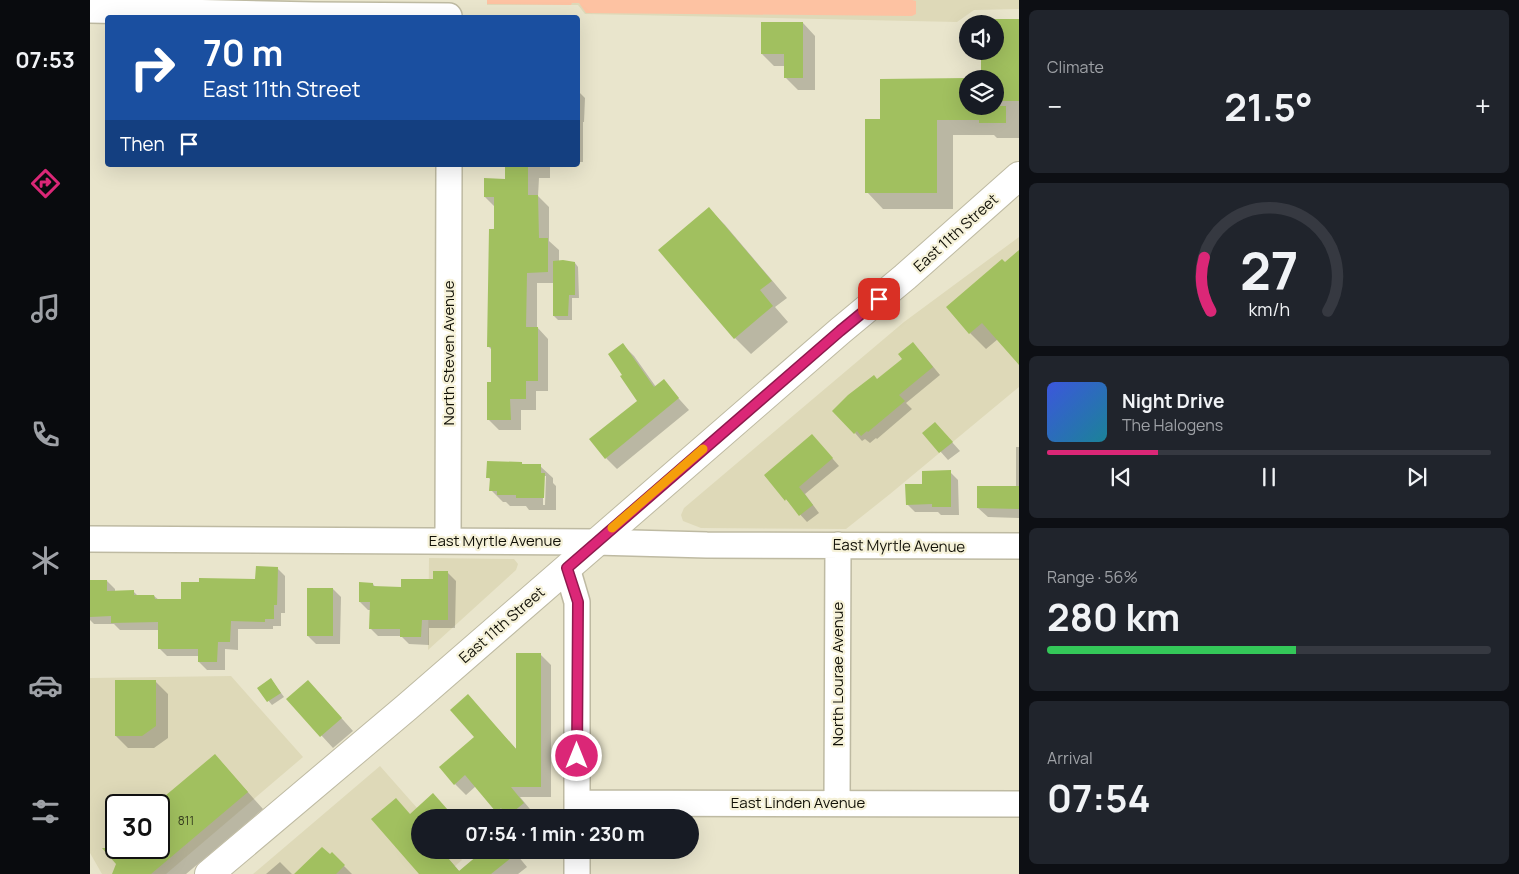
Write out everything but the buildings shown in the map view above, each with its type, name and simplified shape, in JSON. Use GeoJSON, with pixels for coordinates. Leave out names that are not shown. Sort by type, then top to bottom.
{"type":"FeatureCollection","features":[{"type":"Feature","properties":{"kind":"main road","name":"East 11th Street"},"geometry":{"type":"LineString","coordinates":[[209,874],[415,700],[840,331],[905,277],[1019,176]]}},
{"type":"Feature","properties":{"kind":"street"},"geometry":{"type":"LineString","coordinates":[[90,10],[277,15]]}},
{"type":"Feature","properties":{"kind":"street","name":"North Steven Avenue"},"geometry":{"type":"LineString","coordinates":[[448,541],[449,167]]}},
{"type":"Feature","properties":{"kind":"street","name":"East Myrtle Avenue"},"geometry":{"type":"LineString","coordinates":[[90,539],[1019,546]]}},
{"type":"Feature","properties":{"kind":"street","name":"North Lourae Avenue"},"geometry":{"type":"LineString","coordinates":[[837,803],[838,545]]}},
{"type":"Feature","properties":{"kind":"street"},"geometry":{"type":"LineString","coordinates":[[567,568],[578,602],[577,809]]}},
{"type":"Feature","properties":{"kind":"street","name":"East Linden Avenue"},"geometry":{"type":"LineString","coordinates":[[614,809],[837,803],[1019,804]]}},
{"type":"Feature","properties":{"kind":"street"},"geometry":{"type":"LineString","coordinates":[[577,859],[577,874]]}},
{"type":"Feature","properties":{"kind":"shaded area"},"geometry":{"type":"Polygon","coordinates":[[[487,0],[1019,0],[1019,9],[974,10],[967,15],[959,15],[959,21],[957,22],[585,14],[578,5],[487,5],[487,0]]]}},
{"type":"Feature","properties":{"kind":"shaded area"},"geometry":{"type":"Polygon","coordinates":[[[487,0],[912,0],[916,1],[916,14],[912,16],[586,13],[579,3],[572,3],[571,5],[487,4],[487,0]]]}},
{"type":"Feature","properties":{"kind":"shaded area"},"geometry":{"type":"Polygon","coordinates":[[[1019,237],[1019,387],[846,529],[701,528],[683,521],[681,515],[684,508],[904,322],[1019,237]]]}},
{"type":"Feature","properties":{"kind":"shaded area"},"geometry":{"type":"Polygon","coordinates":[[[429,558],[514,559],[518,564],[516,570],[428,650],[429,558]]]}},
{"type":"Feature","properties":{"kind":"shaded area"},"geometry":{"type":"Polygon","coordinates":[[[231,676],[303,757],[166,874],[102,874],[90,853],[90,678],[231,676]]]}},
{"type":"Feature","properties":{"kind":"shaded area"},"geometry":{"type":"Polygon","coordinates":[[[380,766],[418,809],[411,809],[411,859],[462,860],[446,874],[253,874],[380,766]]]}},
{"type":"Feature","properties":{"kind":"slow traffic"},"geometry":{"type":"LineString","coordinates":[[612,528],[703,449]]}},
{"type":"Feature","properties":{"kind":"route"},"geometry":{"type":"LineString","coordinates":[[577,756],[578,602],[567,568],[879,299]]}}]}
